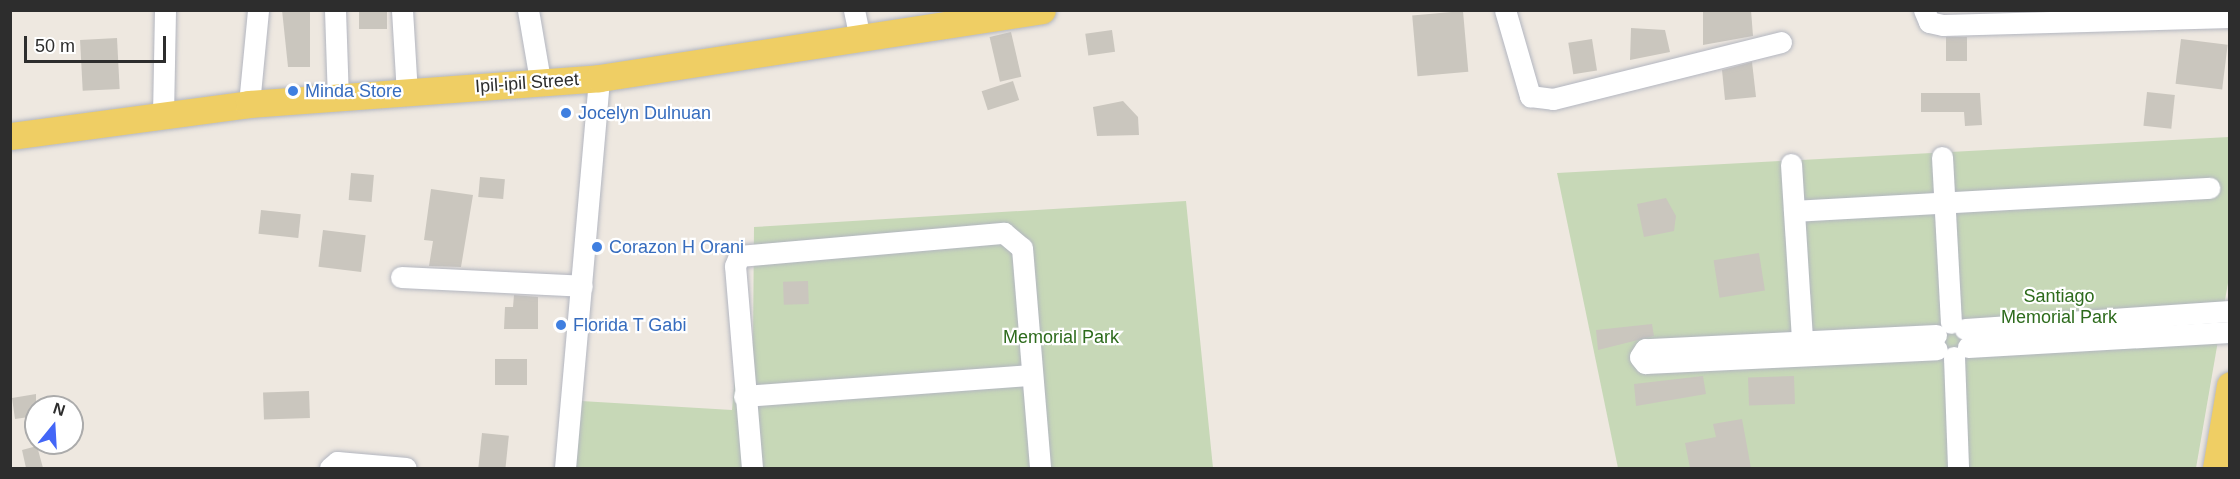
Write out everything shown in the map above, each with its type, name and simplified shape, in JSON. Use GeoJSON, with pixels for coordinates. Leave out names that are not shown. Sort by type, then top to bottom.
{"type":"FeatureCollection","features":[{"type":"Feature","properties":{"kind":"main road","name":"Ipil-ipil Street"},"geometry":{"type":"LineString","coordinates":[[10,136],[249,104],[338,100],[540,80],[599,78],[1042,10]]}},
{"type":"Feature","properties":{"kind":"main road"},"geometry":{"type":"LineString","coordinates":[[2216,468],[2229,394]]}},
{"type":"Feature","properties":{"kind":"street"},"geometry":{"type":"LineString","coordinates":[[163,116],[165,10]]}},
{"type":"Feature","properties":{"kind":"street"},"geometry":{"type":"LineString","coordinates":[[249,104],[258,10]]}},
{"type":"Feature","properties":{"kind":"street"},"geometry":{"type":"LineString","coordinates":[[335,10],[338,100]]}},
{"type":"Feature","properties":{"kind":"street"},"geometry":{"type":"LineString","coordinates":[[402,10],[407,93]]}},
{"type":"Feature","properties":{"kind":"street"},"geometry":{"type":"LineString","coordinates":[[528,10],[540,80]]}},
{"type":"Feature","properties":{"kind":"street"},"geometry":{"type":"LineString","coordinates":[[854,10],[860,39]]}},
{"type":"Feature","properties":{"kind":"street"},"geometry":{"type":"LineString","coordinates":[[1505,10],[1530,96],[1553,99],[1781,42]]}},
{"type":"Feature","properties":{"kind":"street"},"geometry":{"type":"LineString","coordinates":[[1924,10],[1929,22],[1943,25],[2229,17]]}},
{"type":"Feature","properties":{"kind":"street"},"geometry":{"type":"LineString","coordinates":[[565,468],[599,78]]}},
{"type":"Feature","properties":{"kind":"street"},"geometry":{"type":"LineString","coordinates":[[1942,157],[1958,468]]}},
{"type":"Feature","properties":{"kind":"street"},"geometry":{"type":"LineString","coordinates":[[1791,164],[1802,341]]}},
{"type":"Feature","properties":{"kind":"street"},"geometry":{"type":"LineString","coordinates":[[1794,211],[2209,188]]}},
{"type":"Feature","properties":{"kind":"street"},"geometry":{"type":"LineString","coordinates":[[752,468],[744,396],[735,266],[739,256],[1004,233],[1022,248],[1040,468]]}},
{"type":"Feature","properties":{"kind":"street"},"geometry":{"type":"LineString","coordinates":[[401,278],[582,286]]}},
{"type":"Feature","properties":{"kind":"street"},"geometry":{"type":"LineString","coordinates":[[2229,311],[1952,340],[1645,363],[1640,357],[1645,349],[1802,341],[1952,340],[2229,332]]}},
{"type":"Feature","properties":{"kind":"street"},"geometry":{"type":"LineString","coordinates":[[744,396],[1031,375]]}},
{"type":"Feature","properties":{"kind":"street"},"geometry":{"type":"LineString","coordinates":[[330,468],[337,462],[406,468]]}},
{"type":"Feature","properties":{"kind":"green space","name":"Santiago Memorial Park"},"geometry":{"type":"Polygon","coordinates":[[[2229,137],[2229,277],[2196,468],[1618,468],[1557,173],[2229,137]]]}},
{"type":"Feature","properties":{"kind":"green space","name":"Memorial Park"},"geometry":{"type":"Polygon","coordinates":[[[1186,201],[1213,468],[575,468],[581,401],[732,410],[738,344],[753,342],[754,227],[1186,201]]]}},
{"type":"Feature","properties":{"kind":"building"},"geometry":{"type":"Polygon","coordinates":[[[282,10],[310,10],[310,67],[288,67],[282,10]]]}},
{"type":"Feature","properties":{"kind":"building"},"geometry":{"type":"Polygon","coordinates":[[[359,10],[387,10],[387,29],[359,29],[359,10]]]}},
{"type":"Feature","properties":{"kind":"building"},"geometry":{"type":"Polygon","coordinates":[[[1703,10],[1751,10],[1753,36],[1703,45],[1703,10]]]}},
{"type":"Feature","properties":{"kind":"building"},"geometry":{"type":"Polygon","coordinates":[[[1463,11],[1468,72],[1418,76],[1412,15],[1463,11]]]}},
{"type":"Feature","properties":{"kind":"building"},"geometry":{"type":"Polygon","coordinates":[[[1631,28],[1665,30],[1670,52],[1630,60],[1631,28]]]}},
{"type":"Feature","properties":{"kind":"building"},"geometry":{"type":"Polygon","coordinates":[[[1112,30],[1115,52],[1088,56],[1085,34],[1112,30]]]}},
{"type":"Feature","properties":{"kind":"building"},"geometry":{"type":"Polygon","coordinates":[[[1011,32],[1021,77],[1000,82],[990,37],[1011,32]]]}},
{"type":"Feature","properties":{"kind":"building"},"geometry":{"type":"Polygon","coordinates":[[[1946,37],[1967,37],[1967,61],[1946,61],[1946,37]]]}},
{"type":"Feature","properties":{"kind":"building"},"geometry":{"type":"Polygon","coordinates":[[[117,38],[120,89],[83,91],[80,40],[117,38]]]}},
{"type":"Feature","properties":{"kind":"building"},"geometry":{"type":"Polygon","coordinates":[[[1592,39],[1597,71],[1573,74],[1568,43],[1592,39]]]}},
{"type":"Feature","properties":{"kind":"building"},"geometry":{"type":"Polygon","coordinates":[[[2181,39],[2228,45],[2222,89],[2176,84],[2181,39]]]}},
{"type":"Feature","properties":{"kind":"building"},"geometry":{"type":"Polygon","coordinates":[[[1752,62],[1756,97],[1725,100],[1722,70],[1752,62]]]}},
{"type":"Feature","properties":{"kind":"building"},"geometry":{"type":"Polygon","coordinates":[[[1013,81],[1019,100],[988,110],[982,91],[1013,81]]]}},
{"type":"Feature","properties":{"kind":"building"},"geometry":{"type":"Polygon","coordinates":[[[2147,92],[2175,95],[2171,129],[2143,126],[2147,92]]]}},
{"type":"Feature","properties":{"kind":"building"},"geometry":{"type":"Polygon","coordinates":[[[1921,93],[1980,93],[1982,125],[1965,126],[1964,112],[1921,112],[1921,93]]]}},
{"type":"Feature","properties":{"kind":"building"},"geometry":{"type":"Polygon","coordinates":[[[1123,101],[1138,117],[1139,135],[1097,136],[1093,107],[1123,101]]]}},
{"type":"Feature","properties":{"kind":"building"},"geometry":{"type":"Polygon","coordinates":[[[351,173],[374,175],[372,202],[349,200],[351,173]]]}},
{"type":"Feature","properties":{"kind":"building"},"geometry":{"type":"Polygon","coordinates":[[[480,177],[505,179],[503,199],[478,197],[480,177]]]}},
{"type":"Feature","properties":{"kind":"building"},"geometry":{"type":"Polygon","coordinates":[[[431,189],[473,195],[461,267],[429,266],[433,241],[424,240],[431,189]]]}},
{"type":"Feature","properties":{"kind":"building"},"geometry":{"type":"Polygon","coordinates":[[[1666,198],[1676,216],[1674,231],[1644,237],[1637,204],[1666,198]]]}},
{"type":"Feature","properties":{"kind":"building"},"geometry":{"type":"Polygon","coordinates":[[[261,210],[301,214],[298,238],[258,234],[261,210]]]}},
{"type":"Feature","properties":{"kind":"building"},"geometry":{"type":"Polygon","coordinates":[[[323,230],[366,235],[361,272],[318,267],[323,230]]]}},
{"type":"Feature","properties":{"kind":"building"},"geometry":{"type":"Polygon","coordinates":[[[1759,253],[1765,291],[1720,298],[1714,260],[1759,253]]]}},
{"type":"Feature","properties":{"kind":"building"},"geometry":{"type":"Polygon","coordinates":[[[808,281],[809,304],[784,305],[783,282],[808,281]]]}},
{"type":"Feature","properties":{"kind":"building"},"geometry":{"type":"Polygon","coordinates":[[[514,295],[538,297],[538,329],[504,329],[505,307],[513,307],[514,295]]]}},
{"type":"Feature","properties":{"kind":"building"},"geometry":{"type":"Polygon","coordinates":[[[1652,324],[1654,336],[1598,350],[1596,330],[1652,324]]]}},
{"type":"Feature","properties":{"kind":"building"},"geometry":{"type":"Polygon","coordinates":[[[495,359],[527,359],[527,385],[495,385],[495,359]]]}},
{"type":"Feature","properties":{"kind":"building"},"geometry":{"type":"Polygon","coordinates":[[[1703,376],[1706,394],[1636,406],[1634,384],[1703,376]]]}},
{"type":"Feature","properties":{"kind":"building"},"geometry":{"type":"Polygon","coordinates":[[[1794,376],[1795,404],[1749,406],[1748,378],[1794,376]]]}},
{"type":"Feature","properties":{"kind":"building"},"geometry":{"type":"Polygon","coordinates":[[[309,391],[310,418],[264,420],[263,393],[309,391]]]}},
{"type":"Feature","properties":{"kind":"building"},"geometry":{"type":"Polygon","coordinates":[[[24,396],[24,418],[15,419],[12,398],[24,396]]]}},
{"type":"Feature","properties":{"kind":"building"},"geometry":{"type":"Polygon","coordinates":[[[1742,419],[1751,468],[1690,468],[1685,443],[1716,437],[1713,424],[1742,419]]]}},
{"type":"Feature","properties":{"kind":"building"},"geometry":{"type":"Polygon","coordinates":[[[482,433],[509,436],[505,468],[478,468],[482,433]]]}},
{"type":"Feature","properties":{"kind":"building"},"geometry":{"type":"Polygon","coordinates":[[[24,449],[24,455],[39,455],[43,468],[26,468],[22,450],[24,449]]]}},
{"type":"Feature","properties":{"kind":"place","name":"Minda Store"},"geometry":{"type":"Point","coordinates":[293,91]}},
{"type":"Feature","properties":{"kind":"place","name":"Jocelyn Dulnuan"},"geometry":{"type":"Point","coordinates":[566,113]}},
{"type":"Feature","properties":{"kind":"place","name":"Corazon H Orani"},"geometry":{"type":"Point","coordinates":[597,247]}},
{"type":"Feature","properties":{"kind":"place","name":"Florida T Gabi"},"geometry":{"type":"Point","coordinates":[561,325]}}]}
